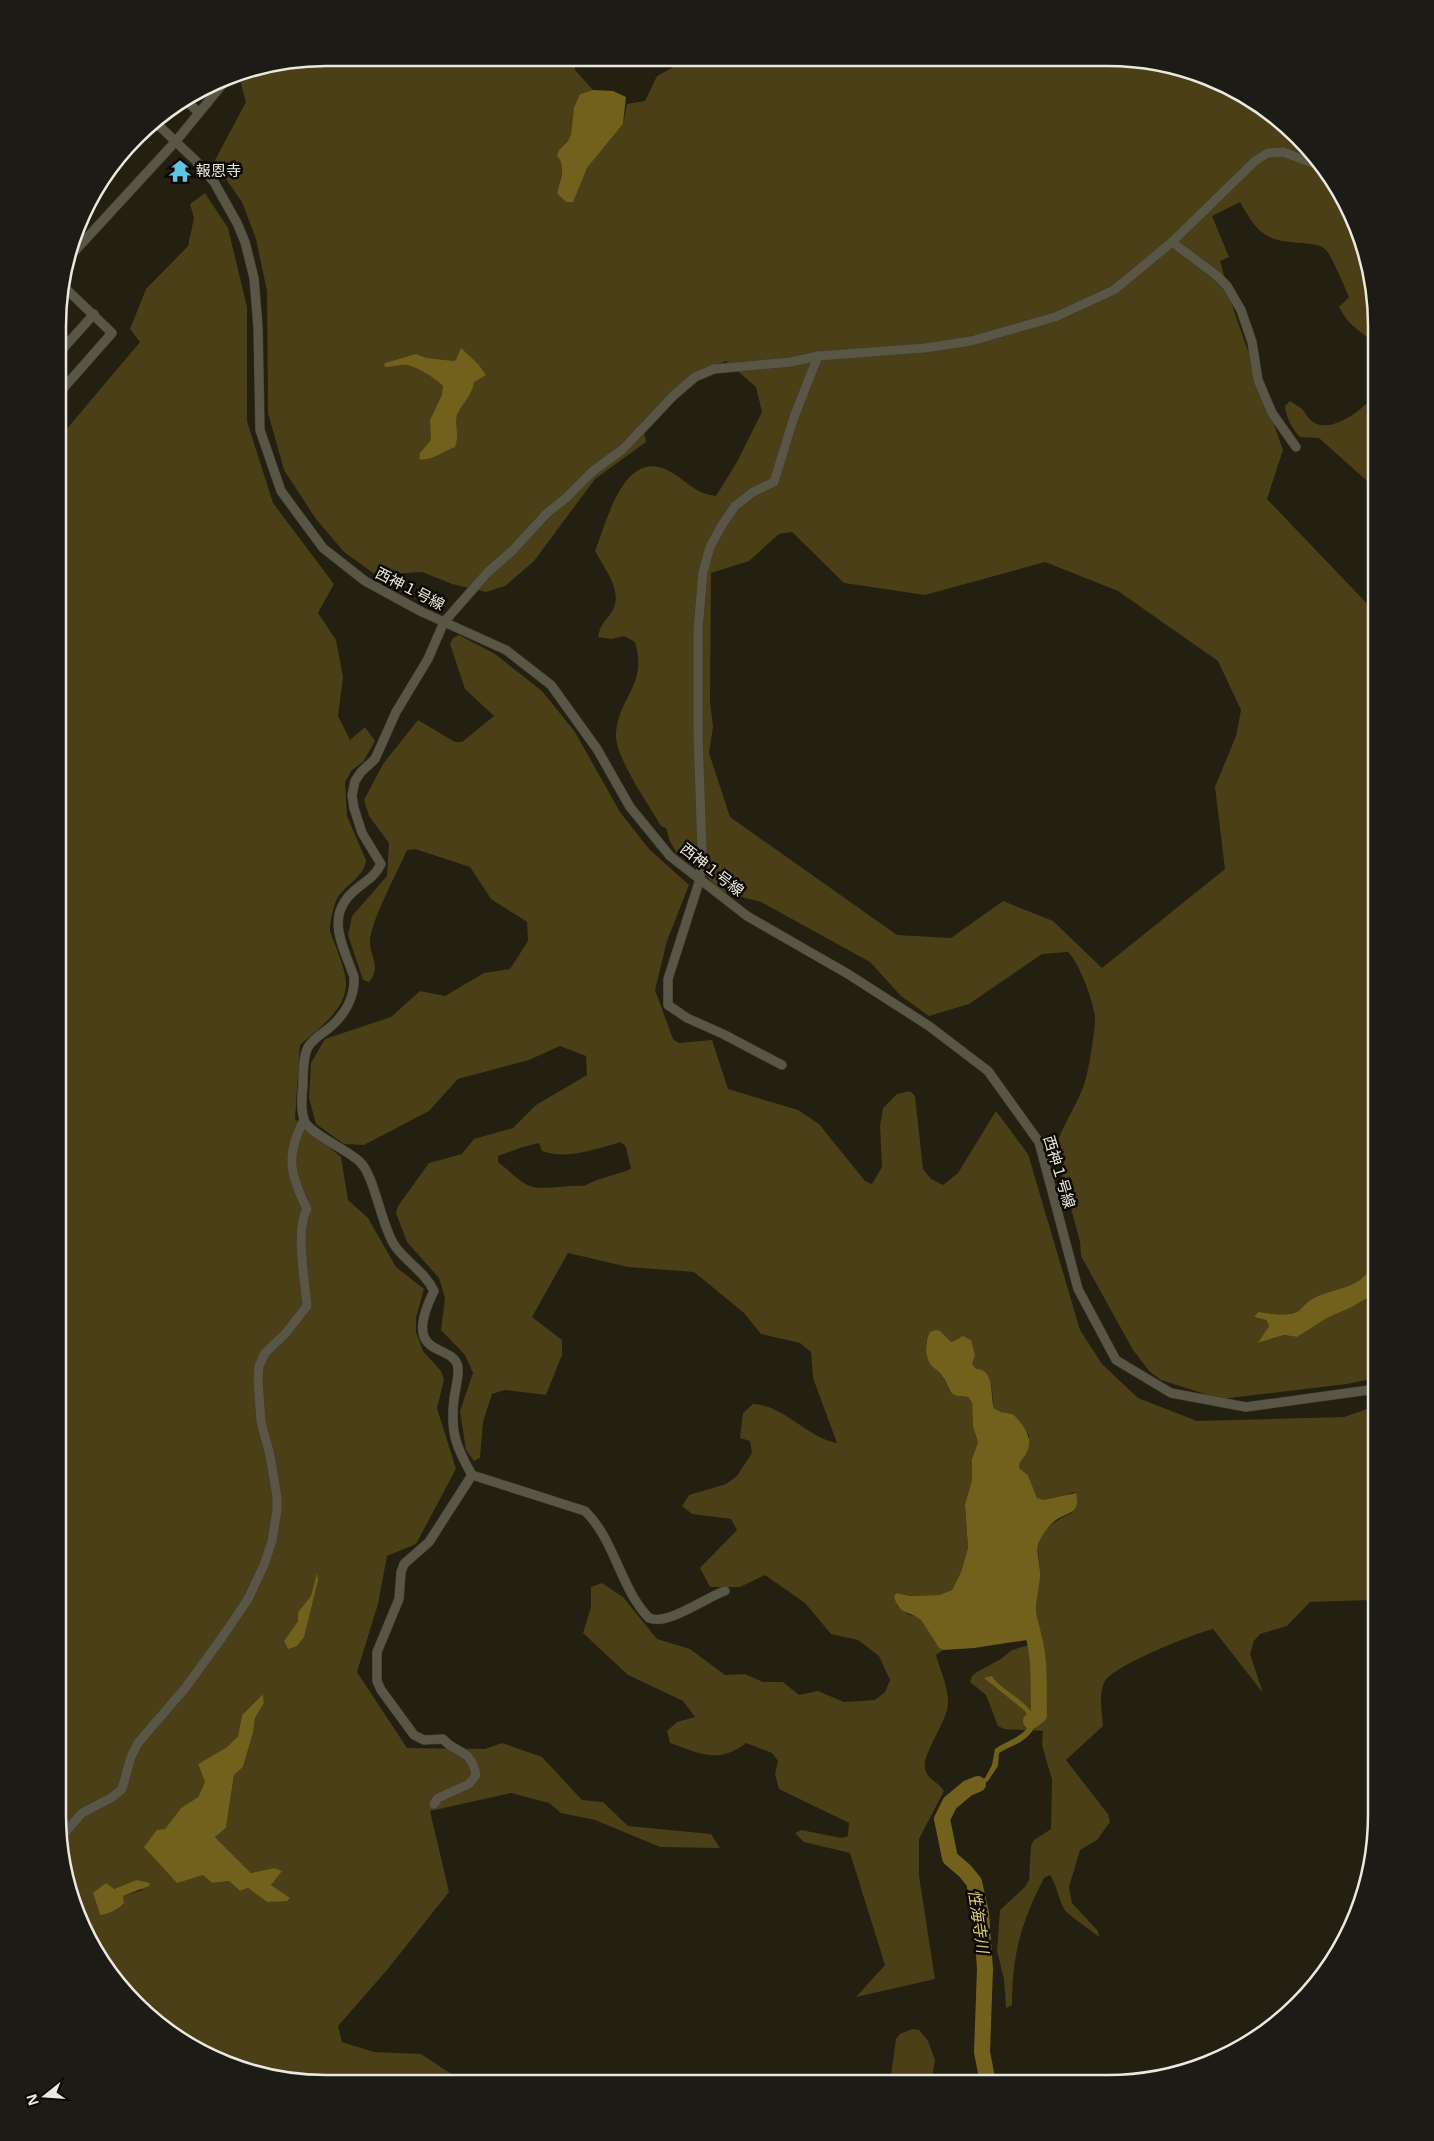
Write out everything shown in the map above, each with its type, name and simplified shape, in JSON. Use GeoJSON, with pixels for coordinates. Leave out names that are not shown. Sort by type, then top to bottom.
{"type":"FeatureCollection","features":[{"type":"Feature","properties":{"kind":"street"},"geometry":{"type":"LineString","coordinates":[[79,247],[176,141],[217,90]]}},
{"type":"Feature","properties":{"kind":"street"},"geometry":{"type":"LineString","coordinates":[[191,105],[198,112]]}},
{"type":"Feature","properties":{"kind":"street","name":"西神１号線"},"geometry":{"type":"LineString","coordinates":[[160,127],[214,182],[237,223],[245,242],[254,278],[258,327],[260,430],[281,491],[323,548],[365,581],[444,622],[506,650],[552,685],[597,749],[630,806],[670,856],[747,916],[848,974],[929,1026],[988,1071],[1039,1142],[1078,1290],[1116,1360],[1171,1393],[1246,1407],[1368,1391]]}},
{"type":"Feature","properties":{"kind":"street"},"geometry":{"type":"LineString","coordinates":[[67,1830],[82,1813],[111,1798],[122,1789],[131,1757],[138,1742],[186,1687],[248,1599],[264,1565],[272,1541],[277,1510],[277,1496],[270,1455],[261,1422],[258,1380],[259,1366],[265,1353],[285,1334],[307,1306],[304,1260],[300,1242],[301,1227],[307,1209],[291,1168],[292,1154],[304,1120],[302,1100],[303,1070],[307,1049],[342,1014],[352,999],[354,977],[337,928],[344,903],[353,892],[379,871],[381,864],[362,833],[352,795],[355,781],[361,772],[375,759],[396,712],[428,659],[444,622],[487,573],[547,513],[566,498],[593,471],[623,449],[673,396],[695,377],[714,369],[791,362],[818,356],[926,348],[971,341],[1055,316],[1108,294],[1172,242],[1249,167],[1268,153],[1283,152],[1309,162]]}},
{"type":"Feature","properties":{"kind":"street"},"geometry":{"type":"LineString","coordinates":[[1172,242],[1216,275],[1227,286],[1240,310],[1252,342],[1258,380],[1272,412],[1296,447]]}},
{"type":"Feature","properties":{"kind":"street"},"geometry":{"type":"LineString","coordinates":[[66,385],[112,333],[68,291]]}},
{"type":"Feature","properties":{"kind":"street"},"geometry":{"type":"LineString","coordinates":[[66,345],[94,314]]}},
{"type":"Feature","properties":{"kind":"street"},"geometry":{"type":"LineString","coordinates":[[782,1065],[723,1034],[687,1018],[668,1005],[668,979],[700,879],[702,849],[698,735],[698,629],[703,572],[710,547],[735,506],[753,492],[774,482],[794,417],[818,356]]}},
{"type":"Feature","properties":{"kind":"street"},"geometry":{"type":"LineString","coordinates":[[304,1120],[314,1130],[361,1162],[394,1245],[406,1260],[429,1279],[434,1291],[425,1310],[422,1326],[425,1340],[430,1346],[454,1360],[458,1369],[452,1418],[454,1439],[472,1475],[585,1511],[596,1521],[642,1612],[649,1618],[662,1619],[686,1610],[725,1591]]}},
{"type":"Feature","properties":{"kind":"street"},"geometry":{"type":"LineString","coordinates":[[434,1804],[438,1798],[470,1784],[476,1775],[474,1764],[464,1752],[447,1744],[443,1739],[424,1740],[414,1735],[381,1690],[376,1672],[377,1652],[399,1599],[401,1572],[404,1564],[429,1542],[472,1475]]}},
{"type":"Feature","properties":{"kind":"shaded area"},"geometry":{"type":"Polygon","coordinates":[[[327,66],[575,66],[575,70],[593,90],[580,94],[574,107],[571,134],[568,141],[559,150],[563,167],[557,193],[580,182],[587,168],[623,124],[627,104],[645,101],[657,76],[672,68],[672,66],[1107,66],[1141,68],[1175,75],[1223,93],[1252,110],[1292,142],[1324,182],[1348,227],[1363,276],[1366,293],[1368,338],[1350,323],[1339,307],[1349,297],[1325,249],[1314,244],[1271,238],[1258,229],[1240,202],[1212,216],[1229,257],[1220,261],[1234,311],[1283,450],[1267,499],[1368,605],[1368,1272],[1365,1276],[1349,1286],[1312,1299],[1297,1312],[1283,1314],[1258,1312],[1254,1317],[1266,1320],[1269,1326],[1259,1343],[1284,1335],[1297,1337],[1327,1318],[1368,1298],[1368,1380],[1347,1384],[1221,1399],[1161,1380],[1150,1372],[1133,1350],[1081,1256],[1080,1242],[1055,1148],[1086,1080],[1095,1021],[1085,982],[1068,952],[1042,954],[969,1004],[929,1016],[901,996],[870,962],[761,902],[722,892],[695,865],[677,853],[670,842],[666,828],[661,826],[626,767],[617,743],[618,720],[635,680],[638,669],[638,657],[635,642],[624,636],[611,639],[598,637],[601,627],[615,605],[616,598],[612,582],[595,551],[605,522],[620,491],[629,478],[640,469],[653,466],[669,471],[696,489],[716,496],[737,462],[762,412],[756,387],[726,361],[701,371],[642,421],[646,442],[595,479],[534,561],[505,586],[486,592],[452,584],[422,572],[376,575],[344,552],[316,519],[284,470],[268,413],[267,291],[256,239],[242,202],[214,162],[246,102],[240,81],[293,68],[327,66]],[[792,532],[779,534],[749,561],[711,573],[710,701],[713,727],[709,753],[730,817],[897,935],[951,938],[1003,901],[1053,921],[1102,968],[1225,869],[1215,787],[1236,736],[1241,710],[1218,661],[1118,591],[1045,562],[925,595],[844,583],[792,532]]]}},
{"type":"Feature","properties":{"kind":"shaded area"},"geometry":{"type":"Polygon","coordinates":[[[593,90],[613,91],[626,97],[623,124],[587,168],[573,202],[566,202],[557,193],[562,164],[557,156],[559,150],[568,141],[571,134],[574,107],[580,94],[593,90]]]}},
{"type":"Feature","properties":{"kind":"shaded area"},"geometry":{"type":"Polygon","coordinates":[[[205,193],[228,228],[247,307],[247,421],[273,503],[334,584],[318,613],[336,640],[343,677],[338,716],[350,740],[365,727],[375,741],[363,762],[352,770],[345,782],[347,816],[366,860],[362,871],[337,899],[331,919],[330,931],[346,979],[345,993],[336,1011],[330,1018],[300,1045],[295,1119],[341,1157],[348,1200],[368,1218],[396,1267],[424,1289],[416,1318],[416,1332],[423,1351],[441,1371],[444,1380],[437,1408],[456,1469],[416,1544],[387,1556],[378,1604],[357,1672],[407,1748],[485,1749],[502,1743],[542,1757],[582,1800],[603,1802],[628,1826],[711,1834],[720,1848],[660,1847],[595,1820],[561,1813],[549,1803],[511,1793],[430,1811],[449,1892],[387,1970],[338,2026],[342,2042],[374,2052],[421,2054],[453,2075],[327,2075],[293,2073],[243,2061],[196,2040],[168,2021],[142,1999],[110,1959],[86,1914],[75,1882],[68,1848],[66,1814],[66,430],[140,342],[130,329],[146,289],[188,246],[194,218],[190,204],[205,193]],[[311,1596],[298,1612],[298,1621],[284,1641],[297,1646],[311,1596]],[[263,1694],[242,1715],[238,1736],[227,1747],[198,1764],[205,1782],[198,1797],[181,1808],[165,1829],[157,1831],[212,1883],[229,1881],[240,1891],[248,1888],[267,1902],[289,1899],[271,1885],[281,1871],[274,1868],[251,1873],[215,1837],[226,1828],[234,1775],[243,1767],[253,1733],[255,1718],[264,1703],[263,1694]],[[136,1880],[114,1889],[93,1893],[100,1915],[123,1896],[143,1890],[136,1880]]]}},
{"type":"Feature","properties":{"kind":"shaded area"},"geometry":{"type":"Polygon","coordinates":[[[461,348],[478,364],[486,375],[474,382],[457,415],[455,447],[432,458],[419,459],[420,453],[431,440],[430,420],[442,395],[443,386],[432,377],[411,366],[387,367],[384,366],[385,363],[416,354],[426,358],[453,361],[456,360],[461,348]]]}},
{"type":"Feature","properties":{"kind":"shaded area"},"geometry":{"type":"Polygon","coordinates":[[[1290,401],[1303,410],[1313,422],[1321,425],[1330,425],[1348,418],[1368,402],[1368,482],[1319,438],[1300,437],[1290,423],[1285,406],[1290,401]]]}},
{"type":"Feature","properties":{"kind":"shaded area"},"geometry":{"type":"Polygon","coordinates":[[[459,635],[495,654],[542,691],[575,732],[620,812],[649,849],[689,885],[667,941],[655,990],[673,1039],[679,1043],[712,1040],[728,1089],[798,1110],[819,1124],[865,1181],[872,1184],[882,1167],[880,1126],[883,1108],[897,1094],[910,1091],[915,1096],[923,1169],[931,1179],[943,1185],[958,1173],[996,1111],[1028,1154],[1080,1330],[1102,1364],[1138,1398],[1197,1421],[1344,1417],[1368,1409],[1368,1600],[1310,1602],[1287,1626],[1260,1634],[1254,1641],[1250,1654],[1263,1693],[1213,1629],[1173,1643],[1138,1659],[1112,1674],[1105,1681],[1101,1697],[1103,1726],[1066,1760],[1108,1814],[1110,1822],[1097,1840],[1080,1850],[1069,1887],[1072,1903],[1098,1931],[1099,1937],[1066,1912],[1050,1875],[1044,1878],[1029,1910],[1019,1940],[1012,1987],[1012,2005],[1006,2008],[1004,1979],[997,1951],[1000,1910],[1025,1887],[1029,1880],[1031,1846],[1034,1840],[1051,1829],[1052,1780],[1042,1745],[1043,1731],[1004,1729],[998,1726],[986,1695],[970,1682],[972,1676],[977,1672],[1001,1659],[1012,1650],[1043,1641],[1040,1638],[1036,1611],[1040,1574],[1039,1543],[1044,1532],[1049,1527],[1072,1513],[1077,1497],[1074,1492],[1051,1500],[1037,1498],[1028,1475],[1018,1465],[1029,1446],[1029,1435],[1013,1414],[1001,1412],[994,1408],[991,1384],[973,1367],[960,1337],[951,1342],[926,1342],[927,1351],[942,1374],[949,1390],[958,1396],[968,1397],[972,1401],[973,1427],[978,1442],[972,1459],[972,1480],[965,1504],[968,1548],[961,1572],[952,1590],[939,1595],[910,1596],[897,1593],[897,1606],[909,1615],[917,1616],[939,1648],[943,1650],[936,1655],[946,1685],[948,1698],[944,1720],[925,1762],[926,1772],[944,1791],[919,1839],[919,1876],[935,1979],[856,1997],[885,1965],[850,1853],[804,1842],[795,1833],[801,1830],[842,1838],[848,1836],[849,1823],[779,1789],[775,1774],[778,1761],[772,1753],[746,1743],[726,1754],[708,1755],[670,1743],[667,1731],[677,1722],[695,1717],[683,1701],[628,1675],[583,1633],[591,1607],[591,1587],[602,1583],[623,1597],[657,1639],[690,1649],[725,1675],[745,1674],[763,1682],[783,1682],[799,1695],[818,1691],[844,1702],[875,1700],[885,1692],[890,1680],[879,1656],[858,1640],[831,1634],[805,1603],[765,1575],[740,1587],[710,1587],[700,1568],[737,1530],[731,1519],[692,1514],[682,1506],[689,1495],[726,1484],[737,1476],[752,1453],[750,1441],[740,1438],[743,1413],[753,1404],[775,1410],[815,1435],[837,1443],[813,1378],[811,1352],[800,1343],[761,1334],[744,1313],[694,1272],[628,1267],[568,1253],[532,1317],[562,1340],[562,1355],[546,1395],[505,1390],[492,1394],[483,1422],[480,1458],[474,1461],[466,1450],[460,1411],[473,1373],[465,1355],[441,1330],[445,1298],[439,1278],[407,1242],[396,1213],[398,1206],[429,1163],[462,1154],[474,1139],[513,1128],[536,1105],[587,1075],[586,1056],[560,1046],[529,1060],[458,1079],[429,1111],[364,1145],[344,1144],[316,1124],[309,1098],[311,1063],[325,1039],[391,1017],[420,991],[445,996],[484,973],[510,969],[528,941],[527,922],[491,899],[470,867],[415,849],[407,850],[385,896],[371,933],[370,948],[375,971],[369,982],[363,980],[348,935],[352,916],[387,876],[389,843],[369,816],[364,800],[383,764],[418,720],[455,742],[462,742],[494,716],[465,689],[450,644],[453,638],[459,635]],[[621,1142],[582,1153],[571,1154],[542,1151],[539,1143],[498,1156],[498,1162],[526,1184],[541,1188],[584,1186],[631,1169],[626,1147],[621,1142]]]}},
{"type":"Feature","properties":{"kind":"shaded area"},"geometry":{"type":"Polygon","coordinates":[[[1368,1272],[1368,1298],[1327,1318],[1297,1337],[1284,1335],[1258,1343],[1269,1326],[1266,1320],[1254,1317],[1258,1312],[1283,1314],[1297,1312],[1312,1299],[1349,1286],[1365,1276],[1368,1272]]]}},
{"type":"Feature","properties":{"kind":"shaded area"},"geometry":{"type":"Polygon","coordinates":[[[940,1331],[951,1342],[963,1336],[971,1340],[975,1355],[972,1364],[976,1369],[986,1373],[989,1378],[994,1408],[1001,1412],[1013,1414],[1024,1427],[1029,1443],[1019,1468],[1028,1475],[1037,1498],[1044,1500],[1076,1493],[1077,1505],[1075,1509],[1056,1520],[1043,1535],[1038,1545],[1040,1577],[1036,1611],[1041,1631],[1040,1638],[974,1648],[943,1650],[939,1648],[921,1620],[902,1610],[896,1602],[894,1596],[897,1593],[910,1596],[939,1595],[952,1590],[961,1572],[968,1548],[965,1504],[972,1480],[972,1459],[978,1442],[973,1427],[972,1402],[968,1397],[953,1394],[942,1375],[929,1362],[926,1345],[930,1332],[940,1331]]]}},
{"type":"Feature","properties":{"kind":"shaded area"},"geometry":{"type":"Polygon","coordinates":[[[317,1573],[318,1580],[304,1637],[297,1646],[288,1649],[284,1641],[298,1621],[298,1612],[311,1596],[317,1573]]]}},
{"type":"Feature","properties":{"kind":"shaded area"},"geometry":{"type":"Polygon","coordinates":[[[992,1676],[1030,1710],[1034,1718],[1034,1726],[1026,1738],[999,1753],[998,1766],[988,1781],[962,1797],[958,1792],[985,1778],[992,1765],[995,1749],[1026,1730],[1028,1725],[1029,1719],[1025,1711],[984,1678],[992,1676]]]}},
{"type":"Feature","properties":{"kind":"shaded area"},"geometry":{"type":"Polygon","coordinates":[[[263,1694],[264,1703],[255,1718],[253,1733],[243,1767],[234,1775],[226,1828],[215,1837],[251,1873],[274,1868],[282,1871],[271,1885],[290,1898],[287,1901],[267,1902],[248,1888],[240,1891],[229,1881],[212,1883],[203,1875],[177,1883],[144,1847],[157,1830],[165,1829],[181,1808],[198,1797],[205,1782],[198,1764],[227,1747],[238,1736],[242,1715],[263,1694]]]}},
{"type":"Feature","properties":{"kind":"shaded area"},"geometry":{"type":"Polygon","coordinates":[[[136,1880],[150,1883],[149,1886],[123,1896],[124,1903],[116,1910],[100,1915],[93,1893],[106,1883],[114,1889],[136,1880]]]}},
{"type":"Feature","properties":{"kind":"shaded area"},"geometry":{"type":"Polygon","coordinates":[[[912,2029],[919,2030],[928,2041],[935,2060],[932,2075],[891,2075],[896,2039],[900,2034],[912,2029]]]}},
{"type":"Feature","properties":{"kind":"waterway","name":"性海寺川"},"geometry":{"type":"LineString","coordinates":[[1026,1618],[1035,1640],[1038,1665],[1039,1715],[1031,1721]]}},
{"type":"Feature","properties":{"kind":"waterway","name":"性海寺川"},"geometry":{"type":"LineString","coordinates":[[978,1784],[968,1788],[950,1803],[942,1819],[950,1858],[974,1882],[981,1913],[985,1969],[982,2052],[986,2075]]}},
{"type":"Feature","properties":{"kind":"place","name":"報恩寺"},"geometry":{"type":"Point","coordinates":[180,171]}}]}
